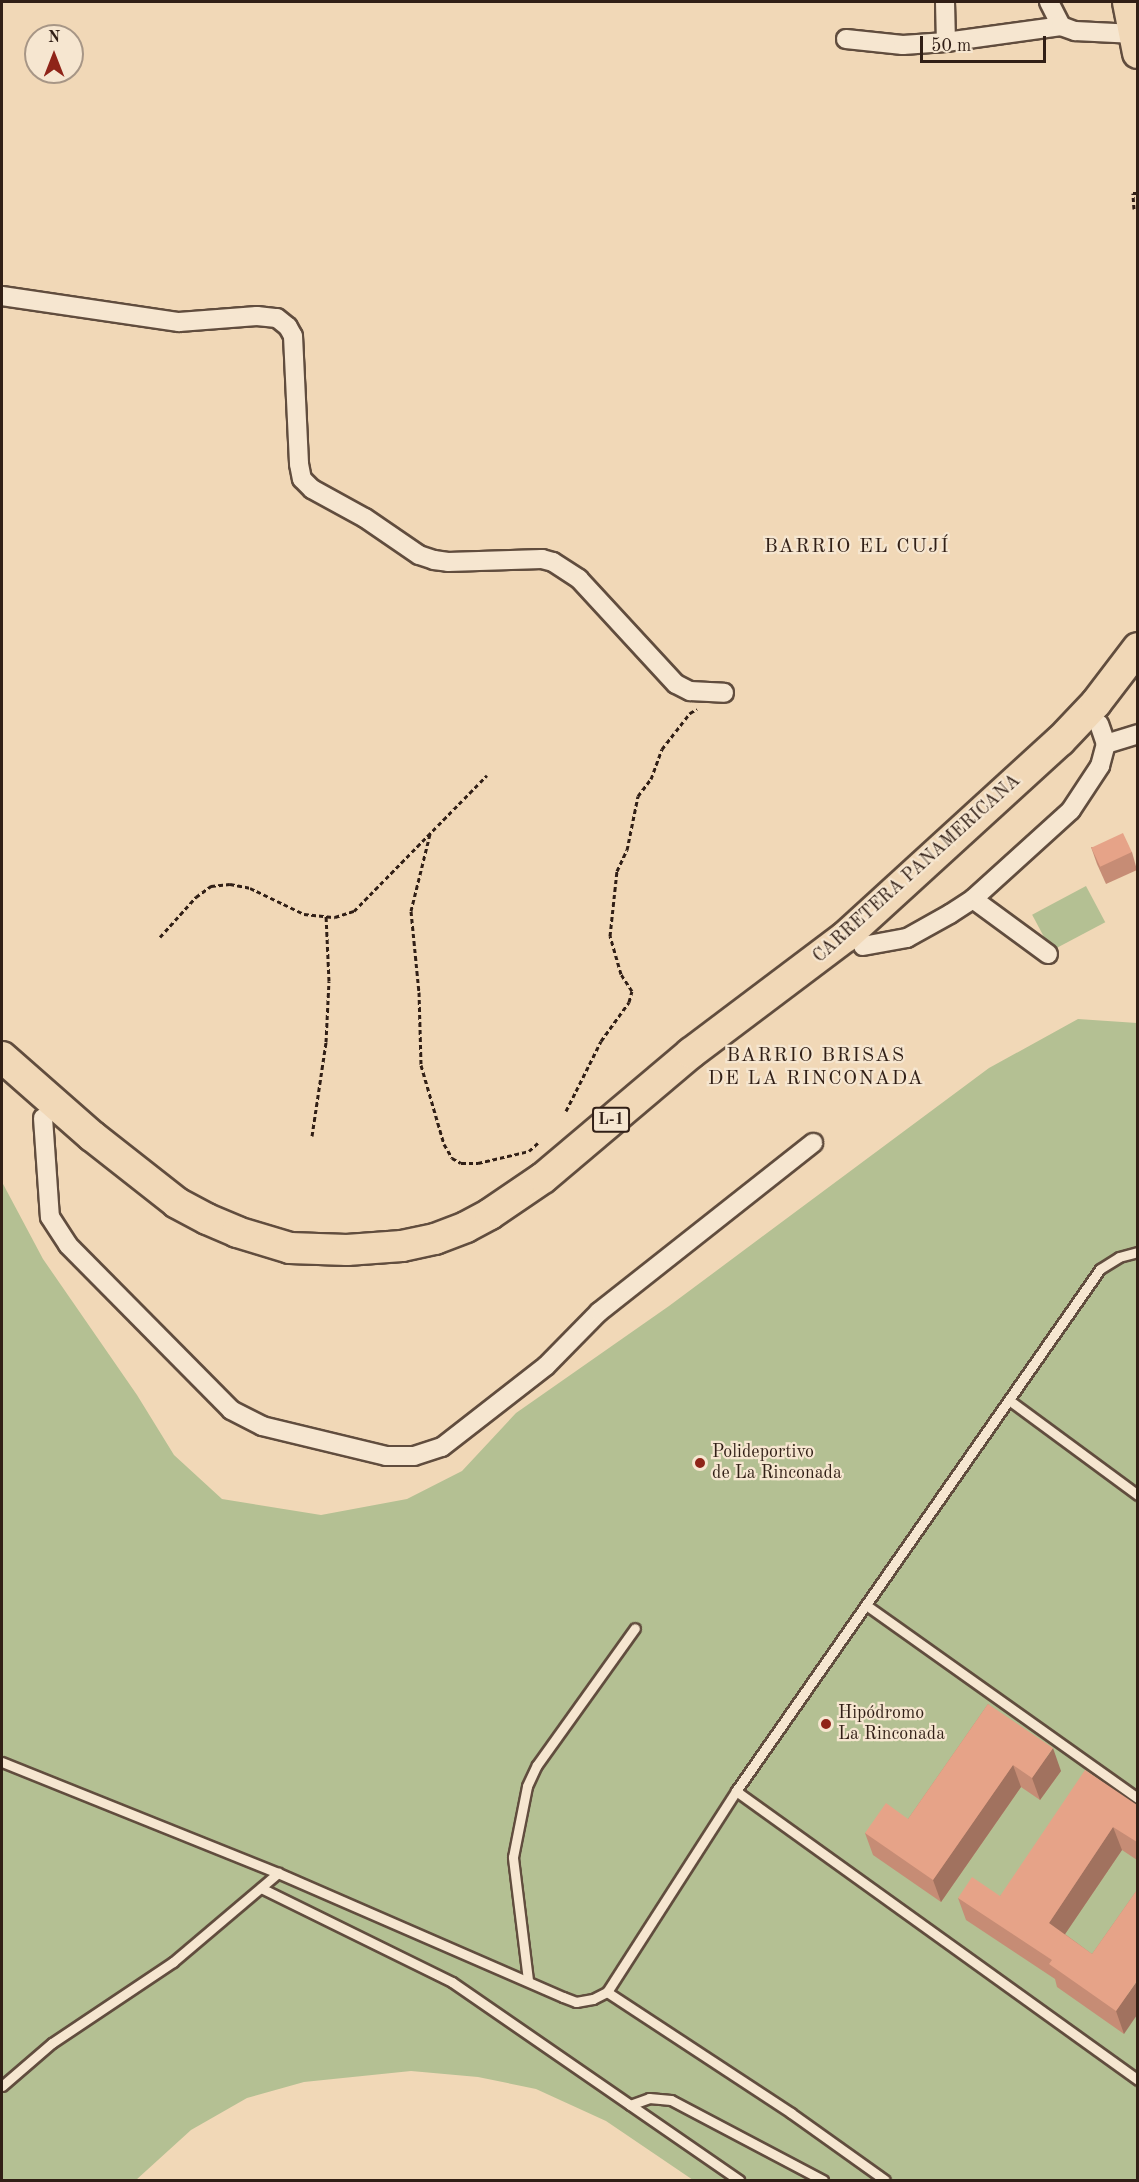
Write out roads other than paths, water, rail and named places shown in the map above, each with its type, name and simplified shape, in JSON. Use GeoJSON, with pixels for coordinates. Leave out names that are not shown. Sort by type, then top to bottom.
{"type":"FeatureCollection","features":[{"type":"Feature","properties":{"kind":"main road"},"geometry":{"type":"LineString","coordinates":[[1128,2],[1136,43]]}},
{"type":"Feature","properties":{"kind":"main road","name":"CARRETERA PANAMERICANA"},"geometry":{"type":"LineString","coordinates":[[2,1057],[92,1136],[177,1203],[207,1220],[290,1248],[347,1250],[402,1246],[435,1239],[466,1227],[543,1178],[691,1053],[845,938],[1059,741],[1096,703],[1137,648]]}},
{"type":"Feature","properties":{"kind":"main road","name":"CARRETERA PANAMERICANA"},"geometry":{"type":"LineString","coordinates":[[2,1079],[43,1118],[163,1214],[227,1246],[284,1263],[315,1268],[344,1269],[433,1258],[522,1218],[549,1199],[667,1098],[863,946],[1053,772],[1102,734],[1137,682]]}},
{"type":"Feature","properties":{"kind":"street"},"geometry":{"type":"LineString","coordinates":[[945,2],[946,42]]}},
{"type":"Feature","properties":{"kind":"street"},"geometry":{"type":"LineString","coordinates":[[1049,2],[1061,26]]}},
{"type":"Feature","properties":{"kind":"street"},"geometry":{"type":"LineString","coordinates":[[846,39],[903,45],[946,42],[1061,26],[1136,43]]}},
{"type":"Feature","properties":{"kind":"street"},"geometry":{"type":"LineString","coordinates":[[2,296],[179,322],[256,316],[277,318],[288,327],[293,336],[299,464],[302,478],[312,489],[365,518],[418,555],[434,560],[448,562],[542,559],[553,562],[579,579],[676,684],[690,690],[724,693]]}},
{"type":"Feature","properties":{"kind":"street"},"geometry":{"type":"LineString","coordinates":[[863,946],[907,938],[973,899],[1071,810],[1100,766],[1102,734],[1137,734]]}},
{"type":"Feature","properties":{"kind":"street"},"geometry":{"type":"LineString","coordinates":[[973,899],[1048,954]]}},
{"type":"Feature","properties":{"kind":"street"},"geometry":{"type":"LineString","coordinates":[[43,1118],[50,1217],[68,1245],[231,1410],[262,1426],[386,1456],[414,1456],[442,1447],[546,1366],[599,1312],[813,1143]]}},
{"type":"Feature","properties":{"kind":"lane"},"geometry":{"type":"LineString","coordinates":[[2,1762],[278,1873],[576,2002],[593,1999],[608,1992],[736,1791],[1100,1269],[1119,1257],[1137,1252]]}},
{"type":"Feature","properties":{"kind":"lane"},"geometry":{"type":"LineString","coordinates":[[1009,1400],[1137,1495]]}},
{"type":"Feature","properties":{"kind":"lane"},"geometry":{"type":"LineString","coordinates":[[866,1605],[1137,1798]]}},
{"type":"Feature","properties":{"kind":"lane"},"geometry":{"type":"LineString","coordinates":[[528,1980],[513,1857],[527,1786],[537,1765],[635,1628]]}},
{"type":"Feature","properties":{"kind":"lane"},"geometry":{"type":"LineString","coordinates":[[736,1791],[1137,2080]]}},
{"type":"Feature","properties":{"kind":"lane"},"geometry":{"type":"LineString","coordinates":[[2,2086],[52,2043],[173,1962],[278,1873]]}},
{"type":"Feature","properties":{"kind":"lane"},"geometry":{"type":"LineString","coordinates":[[261,1888],[452,1982],[739,2181]]}},
{"type":"Feature","properties":{"kind":"lane"},"geometry":{"type":"LineString","coordinates":[[608,1992],[791,2114],[885,2181]]}},
{"type":"Feature","properties":{"kind":"lane"},"geometry":{"type":"LineString","coordinates":[[630,2104],[649,2098],[672,2100],[823,2181]]}},
{"type":"Feature","properties":{"kind":"place","name":"Polideportivo de La Rinconada"},"geometry":{"type":"Point","coordinates":[700,1463]}},
{"type":"Feature","properties":{"kind":"place","name":"Hipódromo La Rinconada"},"geometry":{"type":"Point","coordinates":[826,1724]}},
{"type":"Feature","properties":{"kind":"district","name":"BARRIO EL CUJÍ"},"geometry":{"type":"Point","coordinates":[857,547]}},
{"type":"Feature","properties":{"kind":"district","name":"BARRIO BRISAS DE LA RINCONADA"},"geometry":{"type":"Point","coordinates":[816,1068]}}]}
